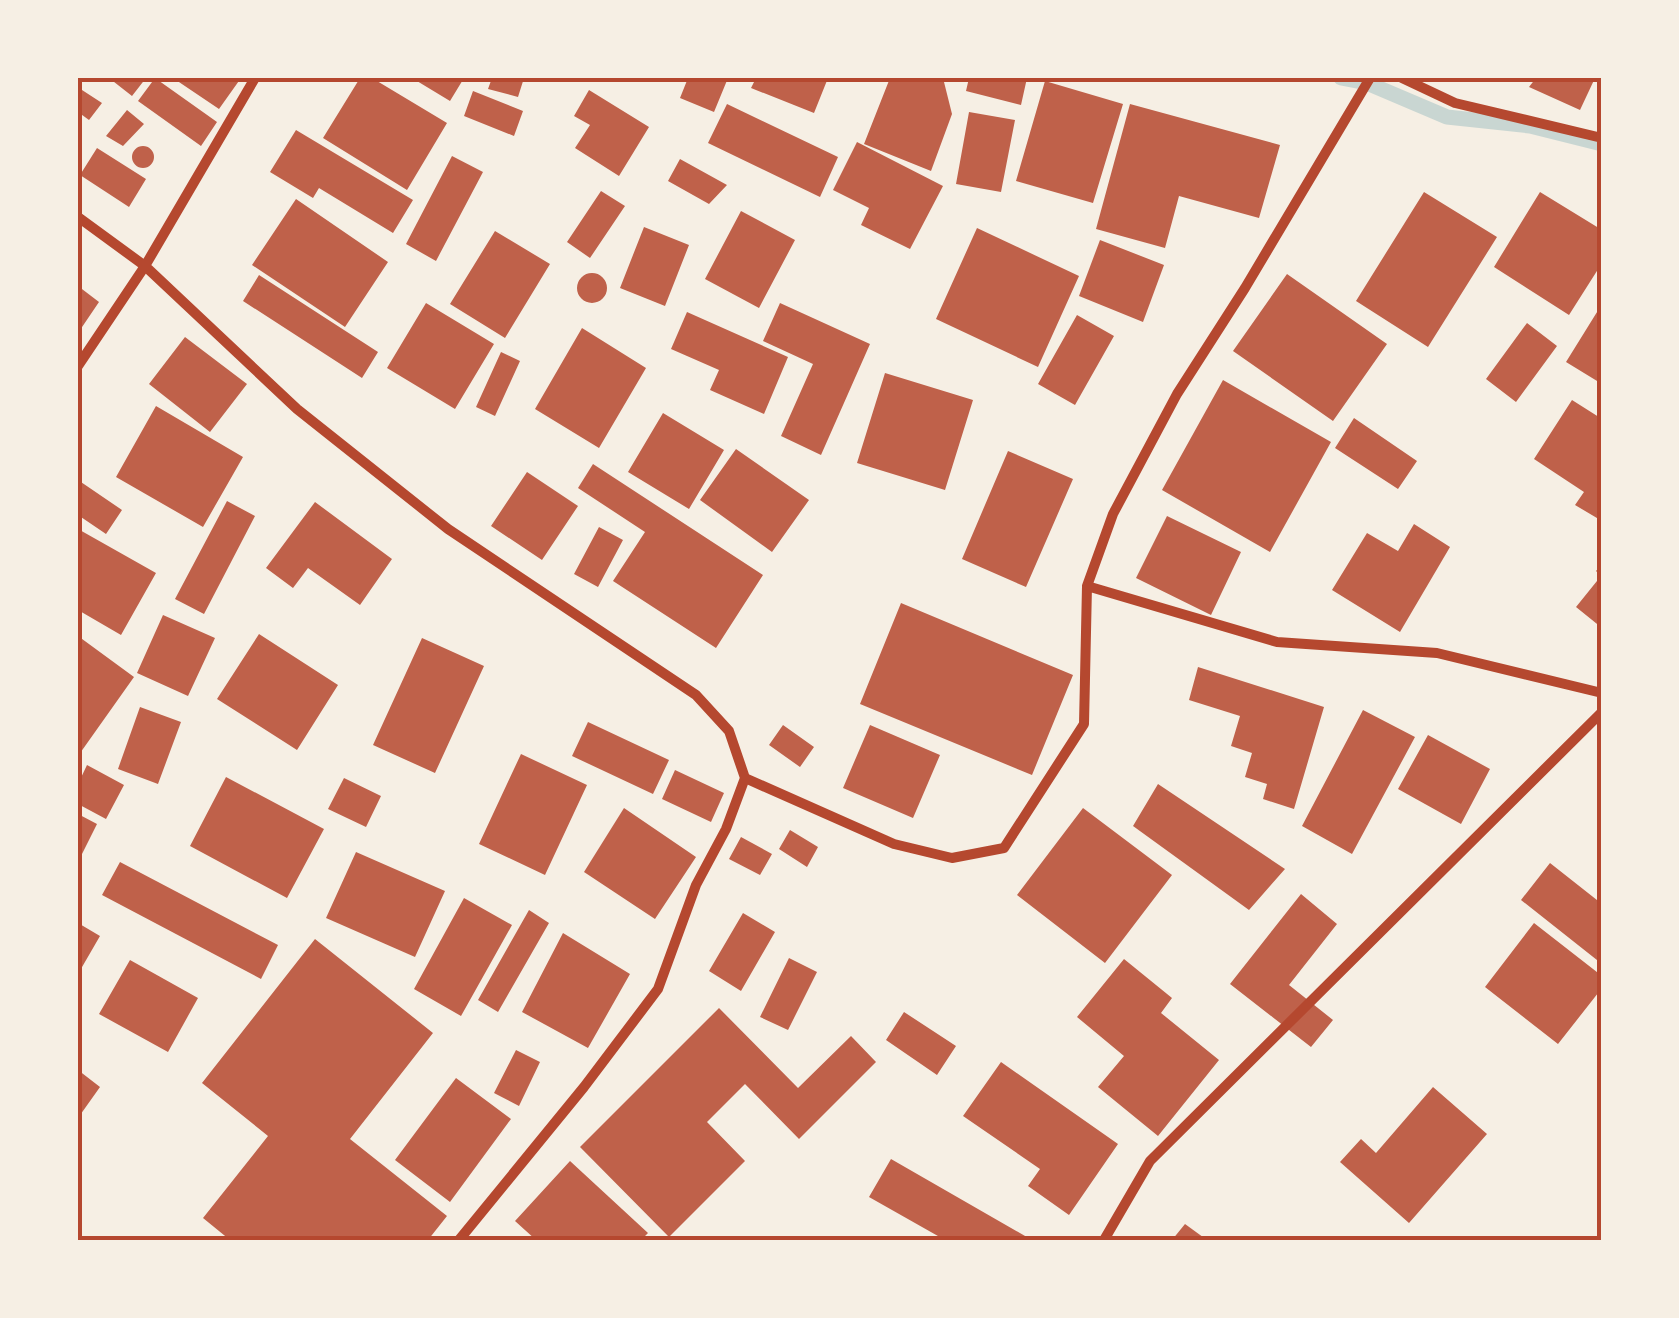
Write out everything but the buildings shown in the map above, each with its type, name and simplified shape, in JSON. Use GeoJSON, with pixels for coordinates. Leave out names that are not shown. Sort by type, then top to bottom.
{"type":"FeatureCollection","features":[{"type":"Feature","properties":{"kind":"street"},"geometry":{"type":"LineString","coordinates":[[78,366],[145,266],[254,78]]}},
{"type":"Feature","properties":{"kind":"street"},"geometry":{"type":"LineString","coordinates":[[746,778],[894,844],[952,858],[1004,848],[1084,724],[1087,586],[1112,514],[1177,394],[1246,288],[1370,78]]}},
{"type":"Feature","properties":{"kind":"street"},"geometry":{"type":"LineString","coordinates":[[1402,78],[1455,103],[1602,138]]}},
{"type":"Feature","properties":{"kind":"street"},"geometry":{"type":"LineString","coordinates":[[78,218],[145,266],[297,409],[448,529],[696,695],[729,731],[746,778],[726,829],[696,884],[658,989],[459,1240]]}},
{"type":"Feature","properties":{"kind":"street"},"geometry":{"type":"LineString","coordinates":[[1087,586],[1277,642],[1437,653],[1602,692]]}},
{"type":"Feature","properties":{"kind":"street"},"geometry":{"type":"LineString","coordinates":[[1104,1240],[1150,1161],[1602,712]]}},
{"type":"Feature","properties":{"kind":"waterway"},"geometry":{"type":"LineString","coordinates":[[1341,78],[1367,83],[1447,117],[1530,126],[1602,144]]}}]}
